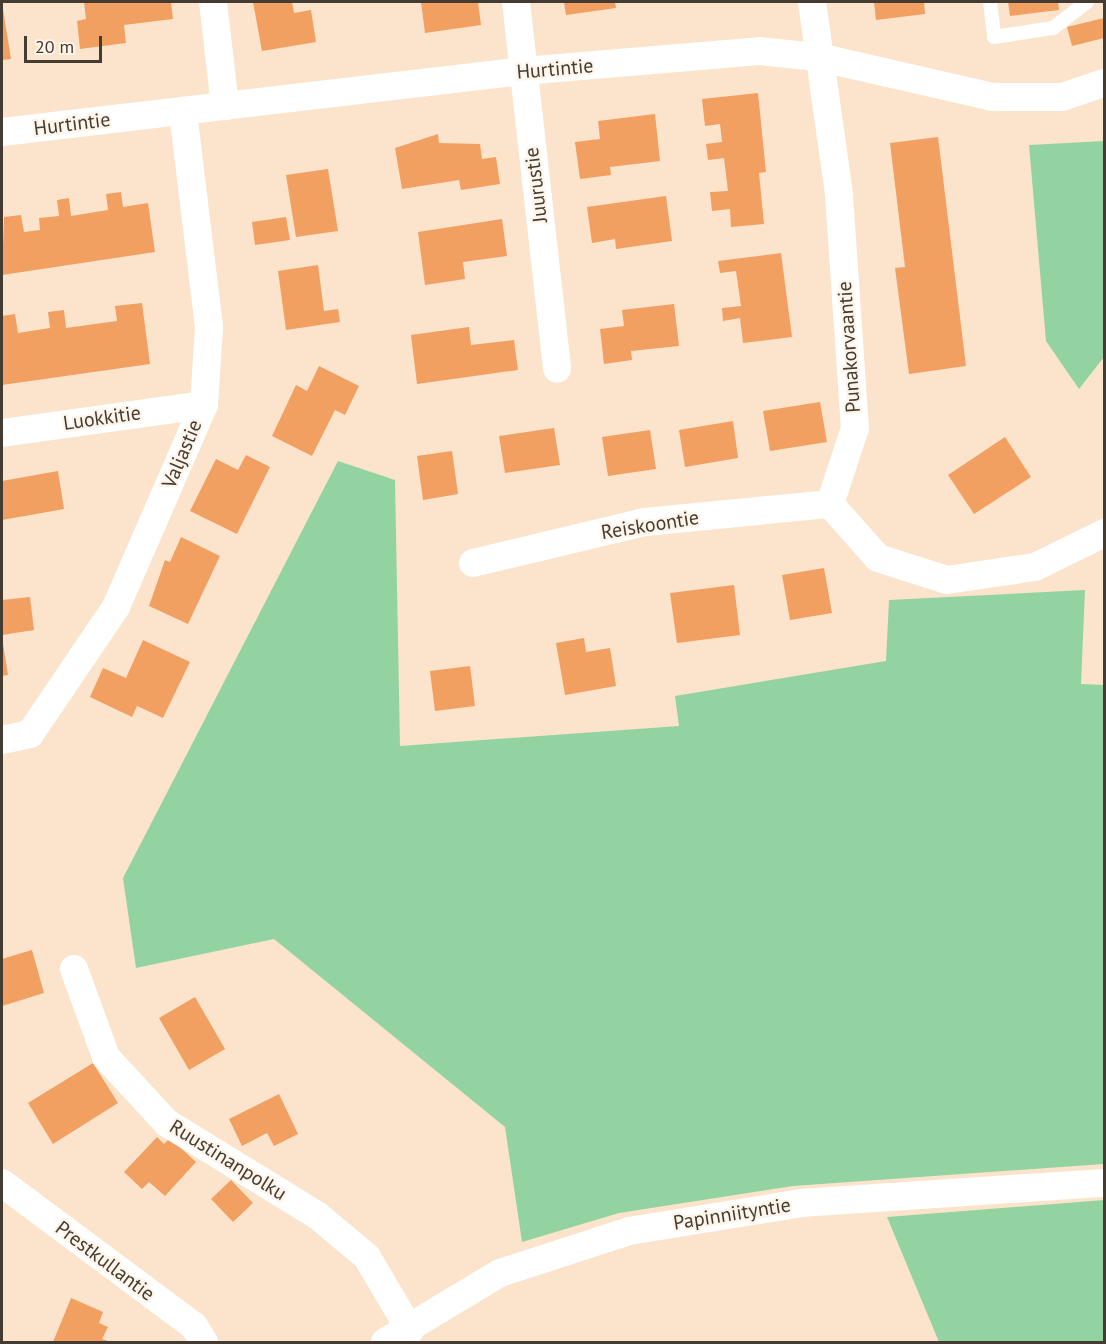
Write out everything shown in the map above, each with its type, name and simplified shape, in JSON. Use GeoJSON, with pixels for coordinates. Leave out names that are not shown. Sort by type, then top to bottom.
{"type":"FeatureCollection","features":[{"type":"Feature","properties":{"kind":"street"},"geometry":{"type":"LineString","coordinates":[[213,2],[225,106]]}},
{"type":"Feature","properties":{"kind":"street","name":"Juurustie"},"geometry":{"type":"LineString","coordinates":[[516,2],[557,369]]}},
{"type":"Feature","properties":{"kind":"street","name":"Punakorvaantie"},"geometry":{"type":"LineString","coordinates":[[813,2],[818,57],[838,195],[855,428],[830,504]]}},
{"type":"Feature","properties":{"kind":"street","name":"Hurtintie"},"geometry":{"type":"LineString","coordinates":[[2,132],[523,71],[759,51],[818,57],[993,97],[1062,97],[1104,83]]}},
{"type":"Feature","properties":{"kind":"street","name":"Valjastie"},"geometry":{"type":"LineString","coordinates":[[2,740],[30,734],[116,607],[204,405],[209,327],[183,111]]}},
{"type":"Feature","properties":{"kind":"street","name":"Luokkitie"},"geometry":{"type":"LineString","coordinates":[[2,433],[204,405]]}},
{"type":"Feature","properties":{"kind":"street"},"geometry":{"type":"LineString","coordinates":[[830,504],[878,558],[947,580],[1035,567],[1104,533]]}},
{"type":"Feature","properties":{"kind":"street","name":"Reiskoontie"},"geometry":{"type":"LineString","coordinates":[[473,563],[645,522],[830,504]]}},
{"type":"Feature","properties":{"kind":"street","name":"Ruustinanpolku"},"geometry":{"type":"LineString","coordinates":[[74,969],[106,1057],[167,1123],[318,1216],[367,1257],[398,1336]]}},
{"type":"Feature","properties":{"kind":"street","name":"Papinniityntie"},"geometry":{"type":"LineString","coordinates":[[398,1336],[500,1273],[628,1231],[801,1203],[1104,1183]]}},
{"type":"Feature","properties":{"kind":"street","name":"Prestkullantie"},"geometry":{"type":"LineString","coordinates":[[2,1184],[194,1326],[204,1342]]}},
{"type":"Feature","properties":{"kind":"lane"},"geometry":{"type":"LineString","coordinates":[[990,2],[994,37],[1053,28],[1087,2]]}},
{"type":"Feature","properties":{"kind":"green space"},"geometry":{"type":"Polygon","coordinates":[[[1104,141],[1104,357],[1079,389],[1046,341],[1029,145],[1104,141]]]}},
{"type":"Feature","properties":{"kind":"green space"},"geometry":{"type":"Polygon","coordinates":[[[338,461],[395,480],[400,746],[679,726],[675,696],[886,661],[889,600],[1085,590],[1081,684],[1104,685],[1104,1164],[793,1186],[619,1213],[522,1242],[505,1127],[274,939],[136,968],[123,878],[338,461]]]}},
{"type":"Feature","properties":{"kind":"green space"},"geometry":{"type":"Polygon","coordinates":[[[1104,1200],[1104,1342],[939,1342],[887,1217],[1104,1200]]]}},
{"type":"Feature","properties":{"kind":"building"},"geometry":{"type":"Polygon","coordinates":[[[84,2],[171,2],[173,19],[124,25],[126,43],[80,49],[77,21],[86,19],[84,2]]]}},
{"type":"Feature","properties":{"kind":"building"},"geometry":{"type":"Polygon","coordinates":[[[253,2],[292,2],[294,13],[311,10],[316,42],[262,51],[253,2]]]}},
{"type":"Feature","properties":{"kind":"building"},"geometry":{"type":"Polygon","coordinates":[[[421,2],[478,2],[481,25],[425,33],[421,2]]]}},
{"type":"Feature","properties":{"kind":"building"},"geometry":{"type":"Polygon","coordinates":[[[564,2],[615,2],[616,8],[566,15],[564,2]]]}},
{"type":"Feature","properties":{"kind":"building"},"geometry":{"type":"Polygon","coordinates":[[[874,2],[924,2],[925,14],[876,20],[874,2]]]}},
{"type":"Feature","properties":{"kind":"building"},"geometry":{"type":"Polygon","coordinates":[[[1008,2],[1058,2],[1059,10],[1010,16],[1008,2]]]}},
{"type":"Feature","properties":{"kind":"building"},"geometry":{"type":"Polygon","coordinates":[[[2,3],[11,59],[2,60],[2,3]]]}},
{"type":"Feature","properties":{"kind":"building"},"geometry":{"type":"Polygon","coordinates":[[[1104,18],[1104,38],[1072,46],[1067,27],[1104,18]]]}},
{"type":"Feature","properties":{"kind":"building"},"geometry":{"type":"Polygon","coordinates":[[[758,93],[766,172],[759,173],[764,224],[731,227],[730,209],[712,211],[710,192],[728,191],[724,158],[708,160],[706,144],[722,142],[720,124],[705,126],[702,99],[758,93]]]}},
{"type":"Feature","properties":{"kind":"building"},"geometry":{"type":"Polygon","coordinates":[[[655,114],[660,161],[610,167],[611,175],[580,179],[575,142],[600,139],[598,121],[655,114]]]}},
{"type":"Feature","properties":{"kind":"building"},"geometry":{"type":"Polygon","coordinates":[[[438,134],[439,143],[480,144],[482,159],[496,157],[500,184],[461,190],[459,180],[402,189],[395,148],[438,134]]]}},
{"type":"Feature","properties":{"kind":"building"},"geometry":{"type":"Polygon","coordinates":[[[938,137],[966,366],[909,374],[895,268],[905,267],[890,143],[938,137]]]}},
{"type":"Feature","properties":{"kind":"building"},"geometry":{"type":"Polygon","coordinates":[[[328,169],[338,231],[296,237],[286,175],[328,169]]]}},
{"type":"Feature","properties":{"kind":"building"},"geometry":{"type":"Polygon","coordinates":[[[121,192],[123,207],[148,203],[155,252],[2,275],[4,217],[21,215],[24,232],[40,230],[39,218],[59,216],[57,200],[69,198],[71,216],[108,210],[106,194],[121,192]]]}},
{"type":"Feature","properties":{"kind":"building"},"geometry":{"type":"Polygon","coordinates":[[[666,196],[672,241],[616,249],[615,239],[592,243],[587,207],[666,196]]]}},
{"type":"Feature","properties":{"kind":"building"},"geometry":{"type":"Polygon","coordinates":[[[286,217],[290,240],[255,245],[252,222],[286,217]]]}},
{"type":"Feature","properties":{"kind":"building"},"geometry":{"type":"Polygon","coordinates":[[[502,219],[507,256],[463,262],[465,279],[425,285],[418,232],[502,219]]]}},
{"type":"Feature","properties":{"kind":"building"},"geometry":{"type":"Polygon","coordinates":[[[781,253],[792,337],[743,343],[740,318],[723,321],[722,308],[741,306],[736,271],[720,273],[718,261],[781,253]]]}},
{"type":"Feature","properties":{"kind":"building"},"geometry":{"type":"Polygon","coordinates":[[[318,265],[324,311],[338,309],[340,322],[286,330],[278,271],[318,265]]]}},
{"type":"Feature","properties":{"kind":"building"},"geometry":{"type":"Polygon","coordinates":[[[142,303],[150,364],[2,385],[2,316],[15,314],[18,333],[50,328],[48,312],[64,310],[66,328],[117,321],[115,306],[142,303]]]}},
{"type":"Feature","properties":{"kind":"building"},"geometry":{"type":"Polygon","coordinates":[[[674,304],[679,346],[631,351],[632,360],[604,364],[600,329],[624,326],[622,310],[674,304]]]}},
{"type":"Feature","properties":{"kind":"building"},"geometry":{"type":"Polygon","coordinates":[[[469,327],[471,345],[514,340],[518,370],[417,384],[411,335],[469,327]]]}},
{"type":"Feature","properties":{"kind":"building"},"geometry":{"type":"Polygon","coordinates":[[[319,366],[359,386],[345,415],[335,410],[312,456],[272,436],[296,385],[307,391],[319,366]]]}},
{"type":"Feature","properties":{"kind":"building"},"geometry":{"type":"Polygon","coordinates":[[[820,402],[827,442],[770,451],[763,411],[820,402]]]}},
{"type":"Feature","properties":{"kind":"building"},"geometry":{"type":"Polygon","coordinates":[[[733,421],[738,458],[685,467],[679,430],[733,421]]]}},
{"type":"Feature","properties":{"kind":"building"},"geometry":{"type":"Polygon","coordinates":[[[554,428],[560,465],[505,473],[499,436],[554,428]]]}},
{"type":"Feature","properties":{"kind":"building"},"geometry":{"type":"Polygon","coordinates":[[[650,430],[656,469],[608,476],[602,437],[650,430]]]}},
{"type":"Feature","properties":{"kind":"building"},"geometry":{"type":"Polygon","coordinates":[[[1005,437],[1031,477],[974,514],[948,475],[1005,437]]]}},
{"type":"Feature","properties":{"kind":"building"},"geometry":{"type":"Polygon","coordinates":[[[452,451],[458,494],[423,500],[417,456],[452,451]]]}},
{"type":"Feature","properties":{"kind":"building"},"geometry":{"type":"Polygon","coordinates":[[[246,455],[270,467],[237,534],[190,511],[216,459],[238,470],[246,455]]]}},
{"type":"Feature","properties":{"kind":"building"},"geometry":{"type":"Polygon","coordinates":[[[58,471],[64,509],[2,520],[2,481],[58,471]]]}},
{"type":"Feature","properties":{"kind":"building"},"geometry":{"type":"Polygon","coordinates":[[[181,537],[220,556],[188,624],[149,606],[165,560],[170,562],[181,537]]]}},
{"type":"Feature","properties":{"kind":"building"},"geometry":{"type":"Polygon","coordinates":[[[824,568],[832,613],[790,620],[782,575],[824,568]]]}},
{"type":"Feature","properties":{"kind":"building"},"geometry":{"type":"Polygon","coordinates":[[[734,585],[740,635],[677,643],[670,593],[734,585]]]}},
{"type":"Feature","properties":{"kind":"building"},"geometry":{"type":"Polygon","coordinates":[[[30,597],[34,630],[2,635],[2,600],[30,597]]]}},
{"type":"Feature","properties":{"kind":"building"},"geometry":{"type":"Polygon","coordinates":[[[2,637],[8,675],[2,676],[2,637]]]}},
{"type":"Feature","properties":{"kind":"building"},"geometry":{"type":"Polygon","coordinates":[[[584,638],[586,652],[610,648],[616,686],[565,695],[556,643],[584,638]]]}},
{"type":"Feature","properties":{"kind":"building"},"geometry":{"type":"Polygon","coordinates":[[[143,640],[190,662],[163,718],[137,706],[132,717],[90,697],[103,668],[126,678],[143,640]]]}},
{"type":"Feature","properties":{"kind":"building"},"geometry":{"type":"Polygon","coordinates":[[[470,666],[475,706],[435,711],[430,671],[470,666]]]}},
{"type":"Feature","properties":{"kind":"building"},"geometry":{"type":"Polygon","coordinates":[[[32,950],[44,993],[2,1006],[2,959],[32,950]]]}},
{"type":"Feature","properties":{"kind":"building"},"geometry":{"type":"Polygon","coordinates":[[[195,997],[225,1049],[189,1070],[159,1018],[195,997]]]}},
{"type":"Feature","properties":{"kind":"building"},"geometry":{"type":"Polygon","coordinates":[[[93,1063],[118,1103],[53,1144],[28,1103],[93,1063]]]}},
{"type":"Feature","properties":{"kind":"building"},"geometry":{"type":"Polygon","coordinates":[[[279,1094],[298,1134],[274,1146],[267,1133],[242,1146],[229,1119],[279,1094]]]}},
{"type":"Feature","properties":{"kind":"building"},"geometry":{"type":"Polygon","coordinates":[[[157,1137],[164,1144],[170,1138],[196,1162],[165,1196],[149,1182],[142,1189],[124,1172],[157,1137]]]}},
{"type":"Feature","properties":{"kind":"building"},"geometry":{"type":"Polygon","coordinates":[[[231,1180],[253,1203],[233,1222],[211,1199],[231,1180]]]}},
{"type":"Feature","properties":{"kind":"building"},"geometry":{"type":"Polygon","coordinates":[[[71,1298],[103,1312],[99,1323],[108,1327],[102,1339],[111,1342],[53,1342],[71,1298]]]}}]}
